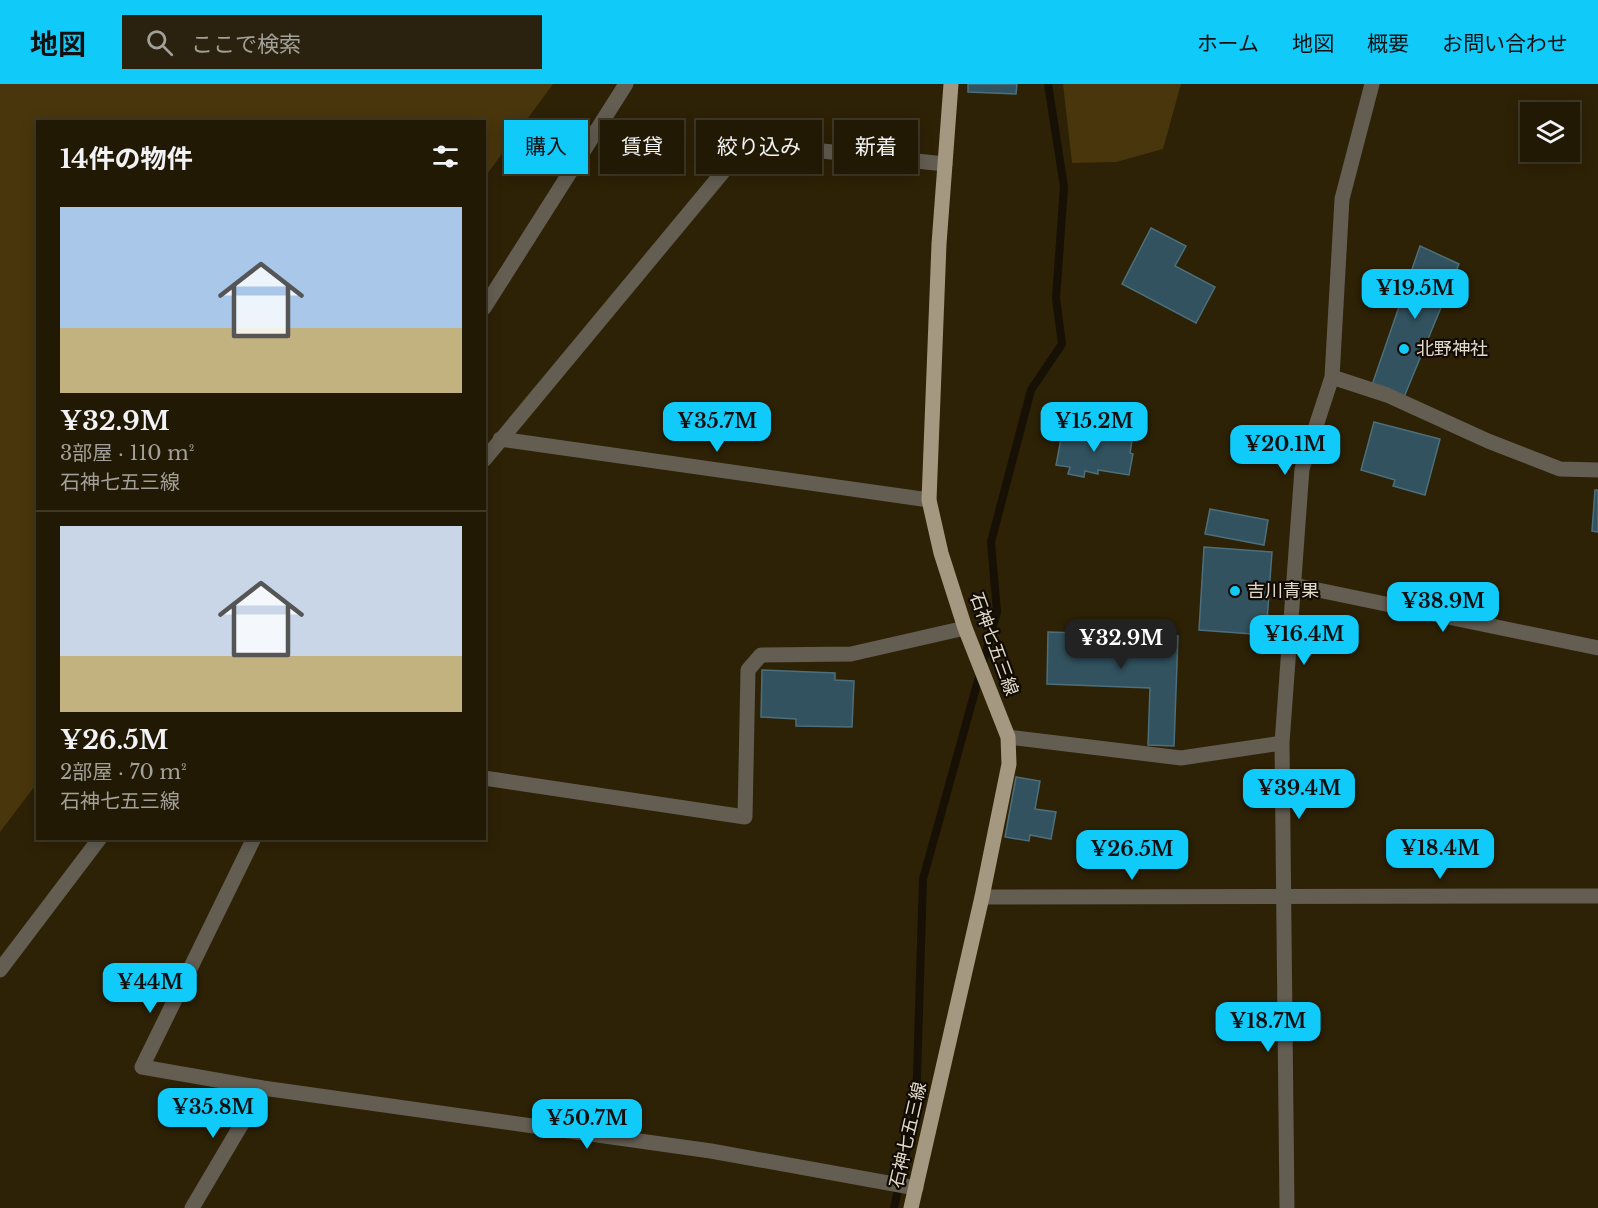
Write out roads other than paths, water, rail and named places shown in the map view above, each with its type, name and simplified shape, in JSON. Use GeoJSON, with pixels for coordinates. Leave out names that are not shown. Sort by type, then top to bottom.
{"type":"FeatureCollection","features":[{"type":"Feature","properties":{"kind":"main road","name":"石神七五三線"},"geometry":{"type":"LineString","coordinates":[[911,1208],[982,897],[1009,764],[1008,737],[965,628],[941,553],[929,500],[939,244],[951,84]]}},
{"type":"Feature","properties":{"kind":"street"},"geometry":{"type":"LineString","coordinates":[[486,305],[626,84]]}},
{"type":"Feature","properties":{"kind":"street"},"geometry":{"type":"LineString","coordinates":[[1287,1208],[1282,743],[1302,469],[1332,377],[1342,199],[1372,84]]}},
{"type":"Feature","properties":{"kind":"street"},"geometry":{"type":"LineString","coordinates":[[486,457],[747,143],[945,164]]}},
{"type":"Feature","properties":{"kind":"street"},"geometry":{"type":"LineString","coordinates":[[1332,377],[1388,395],[1488,441],[1560,469],[1598,470]]}},
{"type":"Feature","properties":{"kind":"street"},"geometry":{"type":"LineString","coordinates":[[500,439],[929,500]]}},
{"type":"Feature","properties":{"kind":"street"},"geometry":{"type":"LineString","coordinates":[[1294,585],[1598,648]]}},
{"type":"Feature","properties":{"kind":"street"},"geometry":{"type":"LineString","coordinates":[[486,778],[745,817],[748,670],[761,655],[851,654],[965,628]]}},
{"type":"Feature","properties":{"kind":"street"},"geometry":{"type":"LineString","coordinates":[[1008,737],[1181,758],[1282,743]]}},
{"type":"Feature","properties":{"kind":"street"},"geometry":{"type":"LineString","coordinates":[[0,970],[98,840]]}},
{"type":"Feature","properties":{"kind":"street"},"geometry":{"type":"LineString","coordinates":[[253,840],[142,1067],[263,1088],[711,1151],[916,1188]]}},
{"type":"Feature","properties":{"kind":"street"},"geometry":{"type":"LineString","coordinates":[[982,897],[1598,896]]}},
{"type":"Feature","properties":{"kind":"street"},"geometry":{"type":"LineString","coordinates":[[192,1208],[263,1088]]}},
{"type":"Feature","properties":{"kind":"waterway"},"geometry":{"type":"LineString","coordinates":[[894,1208],[916,1108],[923,879],[997,612],[991,542],[1031,390],[1062,344],[1056,298],[1064,187],[1048,84]]}},
{"type":"Feature","properties":{"kind":"place","name":"北野神社"},"geometry":{"type":"Point","coordinates":[1404,349]}},
{"type":"Feature","properties":{"kind":"place","name":"吉川青果"},"geometry":{"type":"Point","coordinates":[1235,591]}}]}
